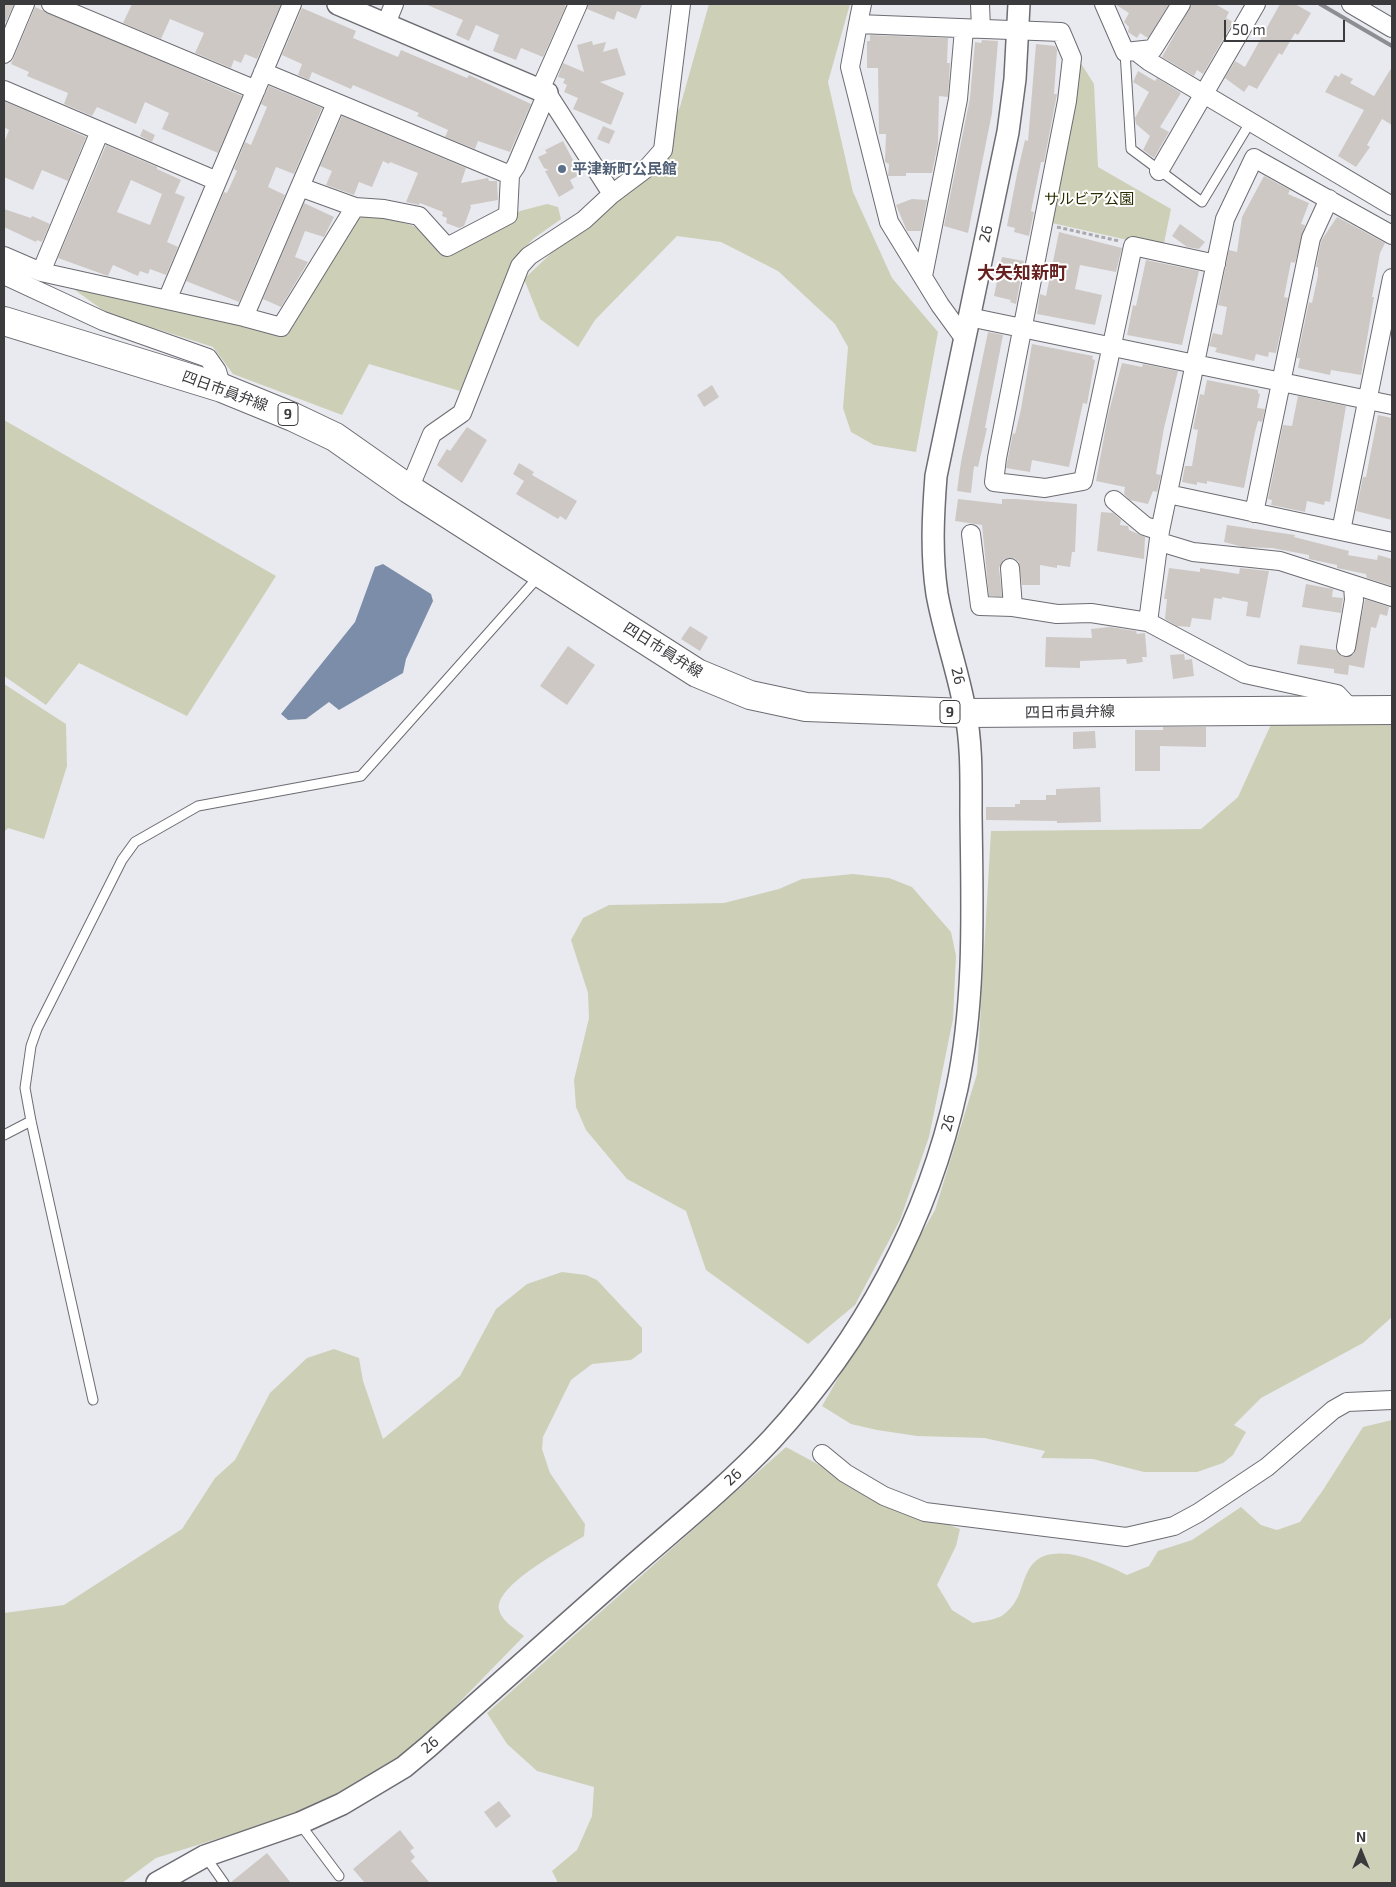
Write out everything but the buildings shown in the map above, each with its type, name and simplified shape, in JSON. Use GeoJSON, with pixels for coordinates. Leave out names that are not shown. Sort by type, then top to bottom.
{"type":"FeatureCollection","features":[{"type":"Feature","properties":{"kind":"main road","name":"四日市員弁線"},"geometry":{"type":"LineString","coordinates":[[4,321],[222,388],[293,416],[335,437],[409,488],[697,673],[750,695],[806,707],[966,713],[1392,710]]}},
{"type":"Feature","properties":{"kind":"street"},"geometry":{"type":"LineString","coordinates":[[4,54],[25,4]]}},
{"type":"Feature","properties":{"kind":"street"},"geometry":{"type":"LineString","coordinates":[[51,4],[256,90]]}},
{"type":"Feature","properties":{"kind":"street"},"geometry":{"type":"LineString","coordinates":[[167,300],[292,4]]}},
{"type":"Feature","properties":{"kind":"street"},"geometry":{"type":"LineString","coordinates":[[338,4],[544,92],[612,194]]}},
{"type":"Feature","properties":{"kind":"street"},"geometry":{"type":"LineString","coordinates":[[386,24],[394,4]]}},
{"type":"Feature","properties":{"kind":"street"},"geometry":{"type":"LineString","coordinates":[[300,187],[355,207],[419,216],[447,247],[508,215],[510,176],[578,4]]}},
{"type":"Feature","properties":{"kind":"street"},"geometry":{"type":"LineString","coordinates":[[409,488],[432,434],[462,413],[520,266],[529,256],[584,220],[612,194],[648,167],[663,150],[681,4]]}},
{"type":"Feature","properties":{"kind":"street"},"geometry":{"type":"LineString","coordinates":[[862,4],[850,67],[889,222],[940,306],[964,338]]}},
{"type":"Feature","properties":{"kind":"street"},"geometry":{"type":"LineString","coordinates":[[923,276],[972,29],[980,4]]}},
{"type":"Feature","properties":{"kind":"street","name":"26"},"geometry":{"type":"LineString","coordinates":[[157,1883],[205,1856],[256,1836],[300,1824],[370,1789],[404,1767],[714,1494],[770,1441],[812,1393],[863,1322],[885,1283],[916,1218],[943,1140],[957,1086],[968,1015],[972,950],[971,756],[966,713],[938,594],[932,526],[936,476],[1008,132],[1015,79],[1019,4]]}},
{"type":"Feature","properties":{"kind":"street"},"geometry":{"type":"LineString","coordinates":[[1104,4],[1131,52],[1251,121],[1392,206]]}},
{"type":"Feature","properties":{"kind":"street"},"geometry":{"type":"LineString","coordinates":[[1131,52],[1153,49],[1181,4]]}},
{"type":"Feature","properties":{"kind":"street"},"geometry":{"type":"LineString","coordinates":[[1159,171],[1256,4]]}},
{"type":"Feature","properties":{"kind":"street"},"geometry":{"type":"LineString","coordinates":[[1351,4],[1392,28]]}},
{"type":"Feature","properties":{"kind":"street"},"geometry":{"type":"LineString","coordinates":[[858,24],[1061,32],[1072,58],[1062,135],[1022,328],[994,482],[1045,488],[1084,481],[1133,246],[1216,264]]}},
{"type":"Feature","properties":{"kind":"street"},"geometry":{"type":"LineString","coordinates":[[263,72],[510,176]]}},
{"type":"Feature","properties":{"kind":"street"},"geometry":{"type":"LineString","coordinates":[[4,90],[217,181]]}},
{"type":"Feature","properties":{"kind":"street"},"geometry":{"type":"LineString","coordinates":[[244,317],[336,103]]}},
{"type":"Feature","properties":{"kind":"street"},"geometry":{"type":"LineString","coordinates":[[41,272],[100,131]]}},
{"type":"Feature","properties":{"kind":"street"},"geometry":{"type":"LineString","coordinates":[[1148,622],[1168,494],[1225,219],[1254,158],[1392,235]]}},
{"type":"Feature","properties":{"kind":"street"},"geometry":{"type":"LineString","coordinates":[[1254,513],[1311,238],[1329,199]]}},
{"type":"Feature","properties":{"kind":"street"},"geometry":{"type":"LineString","coordinates":[[4,256],[41,272],[281,327],[355,207]]}},
{"type":"Feature","properties":{"kind":"street"},"geometry":{"type":"LineString","coordinates":[[4,275],[103,320],[208,358],[217,371],[222,388]]}},
{"type":"Feature","properties":{"kind":"street"},"geometry":{"type":"LineString","coordinates":[[1341,531],[1392,278]]}},
{"type":"Feature","properties":{"kind":"street"},"geometry":{"type":"LineString","coordinates":[[969,317],[1392,405]]}},
{"type":"Feature","properties":{"kind":"street"},"geometry":{"type":"LineString","coordinates":[[1168,494],[1392,542]]}},
{"type":"Feature","properties":{"kind":"street"},"geometry":{"type":"LineString","coordinates":[[1114,500],[1160,537],[1194,552],[1280,561],[1392,597]]}},
{"type":"Feature","properties":{"kind":"street"},"geometry":{"type":"LineString","coordinates":[[971,534],[980,606],[1013,607],[1057,614],[1091,613],[1148,622],[1245,674],[1338,694],[1352,710]]}},
{"type":"Feature","properties":{"kind":"street"},"geometry":{"type":"LineString","coordinates":[[1010,568],[1013,607]]}},
{"type":"Feature","properties":{"kind":"street"},"geometry":{"type":"LineString","coordinates":[[1346,647],[1354,600],[1353,584]]}},
{"type":"Feature","properties":{"kind":"street"},"geometry":{"type":"LineString","coordinates":[[822,1454],[845,1473],[884,1496],[925,1512],[1126,1537],[1174,1526],[1198,1513],[1267,1467],[1333,1410],[1347,1402],[1392,1400]]}},
{"type":"Feature","properties":{"kind":"lane"},"geometry":{"type":"LineString","coordinates":[[1131,52],[1131,149],[1202,202],[1251,121]]}},
{"type":"Feature","properties":{"kind":"lane"},"geometry":{"type":"LineString","coordinates":[[93,1400],[30,1121],[25,1077],[37,1029],[130,846],[143,836],[198,806],[362,776],[542,573]]}},
{"type":"Feature","properties":{"kind":"lane"},"geometry":{"type":"LineString","coordinates":[[4,1135],[30,1121]]}},
{"type":"Feature","properties":{"kind":"lane"},"geometry":{"type":"LineString","coordinates":[[300,1824],[339,1876]]}},
{"type":"Feature","properties":{"kind":"lane"},"geometry":{"type":"LineString","coordinates":[[205,1856],[224,1883]]}},
{"type":"Feature","properties":{"kind":"path"},"geometry":{"type":"LineString","coordinates":[[1044,224],[1126,242],[1133,246]]}},
{"type":"Feature","properties":{"kind":"green space"},"geometry":{"type":"Polygon","coordinates":[[[709,4],[850,4],[828,82],[853,192],[892,278],[938,332],[916,452],[874,445],[851,432],[843,408],[848,347],[835,324],[778,271],[721,242],[677,236],[595,320],[578,347],[540,319],[524,279],[656,154],[680,107],[709,4]]]}},
{"type":"Feature","properties":{"kind":"green space","name":"サルビア公園"},"geometry":{"type":"Polygon","coordinates":[[[1077,57],[1094,84],[1098,167],[1171,209],[1163,248],[1052,223],[1075,107],[1077,57]]]}},
{"type":"Feature","properties":{"kind":"green space"},"geometry":{"type":"Polygon","coordinates":[[[547,204],[558,207],[561,219],[533,239],[510,265],[460,391],[369,364],[342,415],[233,374],[213,347],[107,313],[72,288],[282,329],[355,209],[414,226],[446,255],[520,211],[547,204]]]}},
{"type":"Feature","properties":{"kind":"green space"},"geometry":{"type":"Polygon","coordinates":[[[4,420],[276,576],[187,716],[79,663],[46,705],[4,676],[4,420]]]}},
{"type":"Feature","properties":{"kind":"green space"},"geometry":{"type":"Polygon","coordinates":[[[4,684],[66,724],[67,766],[44,839],[8,828],[4,832],[4,684]]]}},
{"type":"Feature","properties":{"kind":"green space"},"geometry":{"type":"Polygon","coordinates":[[[1273,720],[1392,725],[1392,1317],[1363,1343],[1261,1398],[1234,1425],[1246,1432],[1233,1455],[1223,1463],[1197,1472],[1144,1472],[1093,1459],[1041,1458],[1045,1451],[984,1438],[917,1436],[877,1430],[851,1424],[822,1406],[935,1210],[977,1074],[991,831],[1201,829],[1238,797],[1273,720]]]}},
{"type":"Feature","properties":{"kind":"green space"},"geometry":{"type":"Polygon","coordinates":[[[853,874],[889,878],[912,887],[951,932],[956,956],[953,1019],[929,1137],[900,1220],[855,1305],[808,1344],[706,1270],[686,1211],[627,1179],[586,1130],[576,1107],[574,1080],[589,1018],[588,993],[571,940],[583,918],[609,905],[724,903],[779,889],[802,879],[853,874]]]}},
{"type":"Feature","properties":{"kind":"green space"},"geometry":{"type":"Polygon","coordinates":[[[562,1272],[586,1275],[597,1280],[642,1328],[642,1352],[631,1360],[592,1364],[571,1380],[543,1437],[542,1449],[550,1473],[585,1524],[584,1536],[533,1568],[508,1589],[501,1599],[500,1613],[509,1624],[524,1636],[411,1752],[329,1804],[156,1858],[122,1883],[4,1883],[4,1613],[64,1605],[182,1529],[215,1478],[235,1460],[270,1393],[307,1358],[334,1349],[359,1358],[363,1381],[383,1439],[460,1376],[496,1309],[527,1284],[562,1272]]]}},
{"type":"Feature","properties":{"kind":"green space"},"geometry":{"type":"Polygon","coordinates":[[[1392,1420],[1392,1883],[558,1883],[552,1871],[577,1850],[592,1816],[594,1787],[537,1771],[507,1744],[487,1713],[786,1447],[884,1500],[960,1529],[956,1546],[937,1585],[952,1610],[973,1623],[1003,1615],[1014,1604],[1031,1566],[1040,1558],[1051,1554],[1078,1556],[1106,1565],[1127,1575],[1149,1566],[1158,1551],[1192,1540],[1241,1507],[1261,1525],[1277,1530],[1300,1522],[1363,1427],[1392,1420]]]}},
{"type":"Feature","properties":{"kind":"water"},"geometry":{"type":"Polygon","coordinates":[[[383,564],[431,594],[433,601],[406,659],[403,673],[339,710],[329,702],[306,719],[288,720],[281,714],[355,622],[375,567],[383,564]]]}},
{"type":"Feature","properties":{"kind":"railway"},"geometry":{"type":"LineString","coordinates":[[1320,4],[1392,46]]}},
{"type":"Feature","properties":{"kind":"place","name":"平津新町公民館"},"geometry":{"type":"Point","coordinates":[562,169]}},
{"type":"Feature","properties":{"kind":"district","name":"大矢知新町"},"geometry":{"type":"Point","coordinates":[1022,273]}}]}
